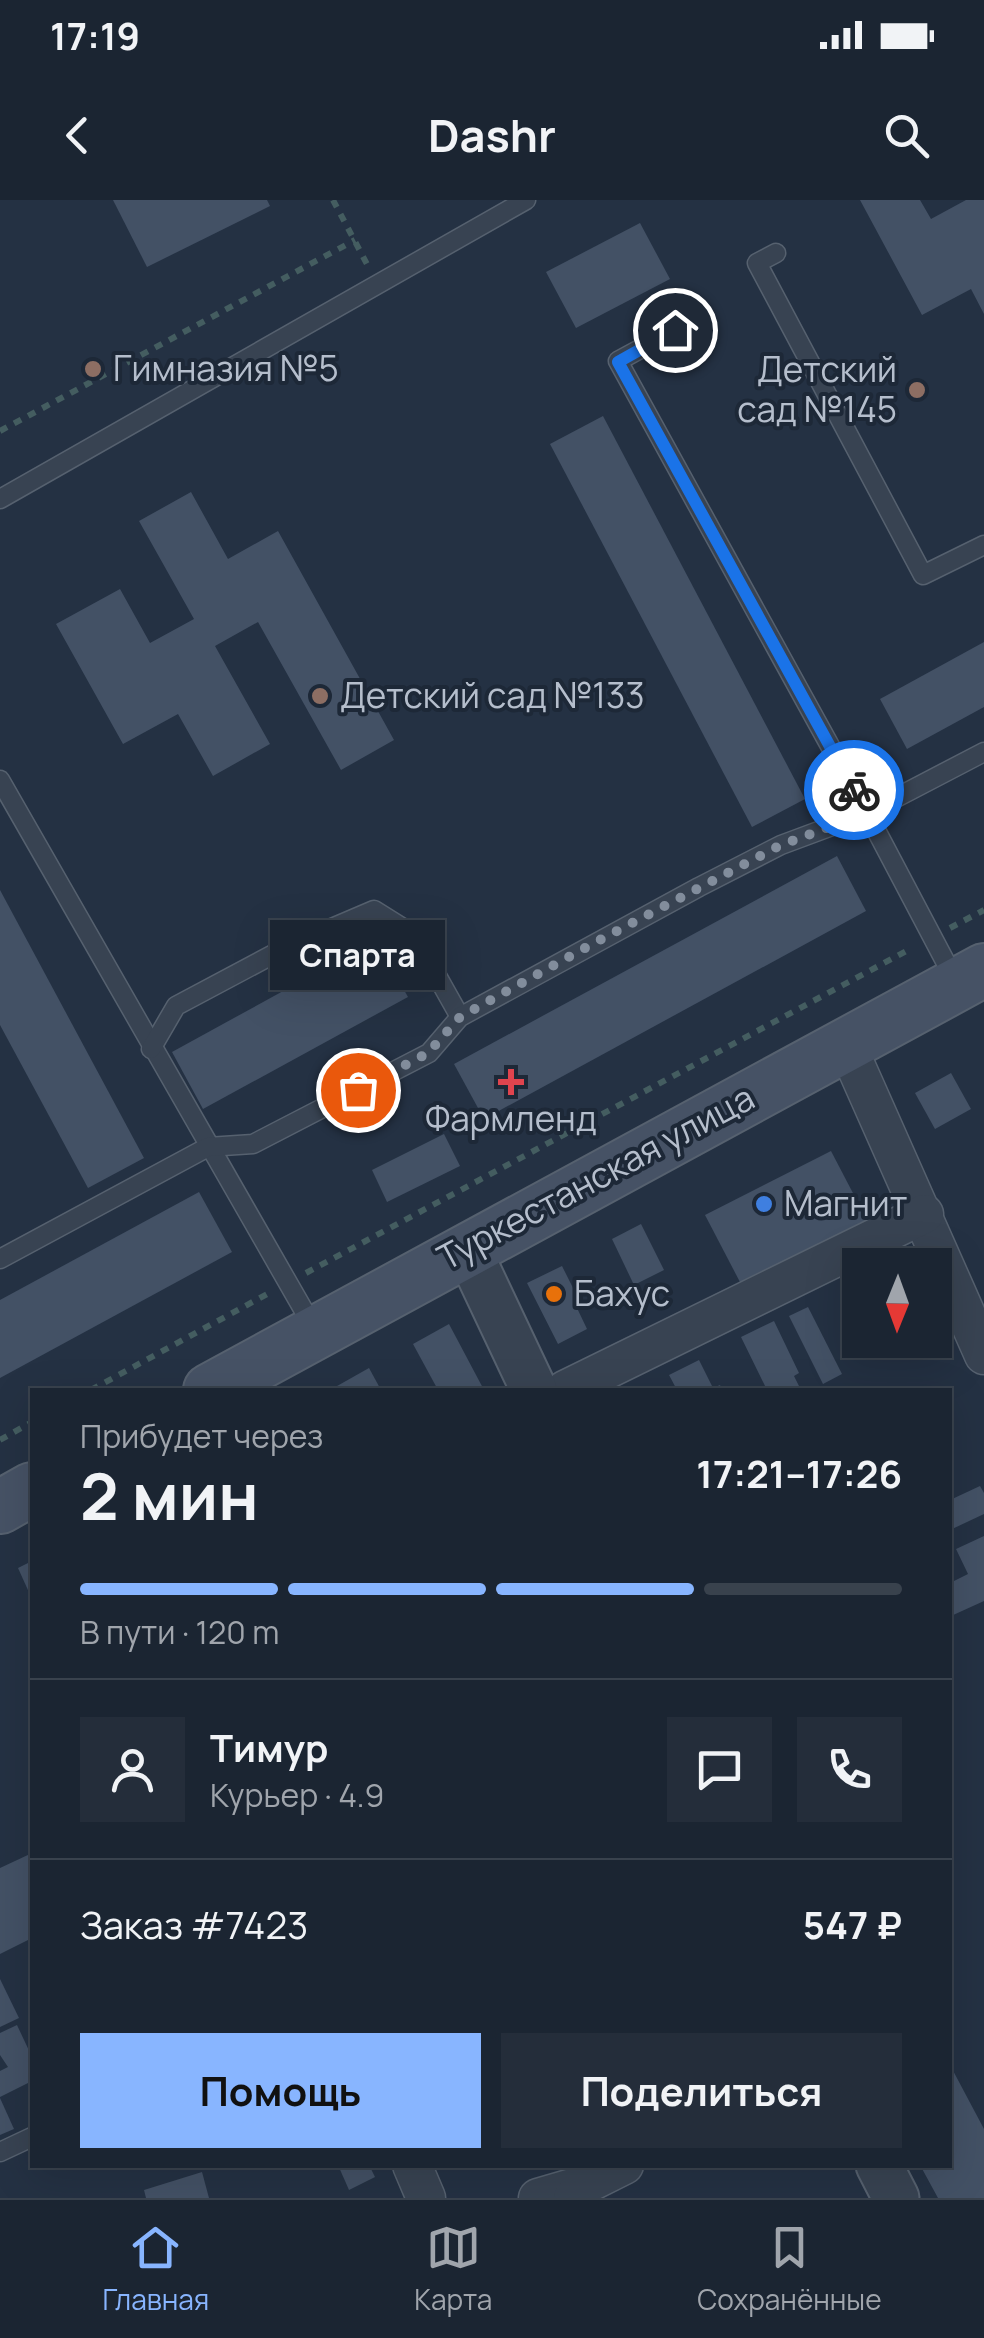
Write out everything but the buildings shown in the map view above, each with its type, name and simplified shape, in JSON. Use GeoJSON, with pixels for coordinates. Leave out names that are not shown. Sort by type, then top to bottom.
{"type":"FeatureCollection","features":[{"type":"Feature","properties":{"kind":"main road","name":"Туркестанская улица"},"geometry":{"type":"LineString","coordinates":[[214,1388],[970,977]]}},
{"type":"Feature","properties":{"kind":"main road"},"geometry":{"type":"LineString","coordinates":[[0,1507],[30,1490]]}},
{"type":"Feature","properties":{"kind":"street"},"geometry":{"type":"LineString","coordinates":[[846,1044],[984,1355]]}},
{"type":"Feature","properties":{"kind":"street"},"geometry":{"type":"LineString","coordinates":[[568,1388],[924,1214]]}},
{"type":"Feature","properties":{"kind":"street"},"geometry":{"type":"LineString","coordinates":[[466,1248],[533,1388]]}},
{"type":"Feature","properties":{"kind":"street"},"geometry":{"type":"LineString","coordinates":[[413,2168],[426,2198]]}},
{"type":"Feature","properties":{"kind":"street"},"geometry":{"type":"LineString","coordinates":[[538,2198],[580,2191],[619,2168]]}},
{"type":"Feature","properties":{"kind":"street"},"geometry":{"type":"LineString","coordinates":[[881,2168],[896,2198]]}},
{"type":"Feature","properties":{"kind":"lane"},"geometry":{"type":"LineString","coordinates":[[0,499],[526,200]]}},
{"type":"Feature","properties":{"kind":"lane"},"geometry":{"type":"LineString","coordinates":[[776,253],[757,263],[924,575],[984,545]]}},
{"type":"Feature","properties":{"kind":"lane"},"geometry":{"type":"LineString","coordinates":[[675,330],[618,362],[932,938],[970,977]]}},
{"type":"Feature","properties":{"kind":"lane"},"geometry":{"type":"LineString","coordinates":[[0,1260],[208,1147],[252,1144],[288,1126],[428,1053],[460,1017],[781,845],[867,813],[984,752]]}},
{"type":"Feature","properties":{"kind":"lane"},"geometry":{"type":"LineString","coordinates":[[0,780],[315,1330]]}},
{"type":"Feature","properties":{"kind":"lane"},"geometry":{"type":"LineString","coordinates":[[151,1049],[176,1006],[285,948],[374,910],[414,935],[460,1017]]}},
{"type":"Feature","properties":{"kind":"lane"},"geometry":{"type":"LineString","coordinates":[[0,2152],[30,2138]]}},
{"type":"Feature","properties":{"kind":"path"},"geometry":{"type":"LineString","coordinates":[[334,200],[378,284]]}},
{"type":"Feature","properties":{"kind":"path"},"geometry":{"type":"LineString","coordinates":[[0,432],[354,240]]}},
{"type":"Feature","properties":{"kind":"path"},"geometry":{"type":"LineString","coordinates":[[95,1388],[984,910]]}},
{"type":"Feature","properties":{"kind":"path"},"geometry":{"type":"LineString","coordinates":[[0,1440],[30,1423]]}},
{"type":"Feature","properties":{"kind":"way so far"},"geometry":{"type":"LineString","coordinates":[[358,1090],[428,1053],[460,1017],[596,942],[781,845],[867,813],[854,790]]}},
{"type":"Feature","properties":{"kind":"place","name":"Гимназия №5"},"geometry":{"type":"Point","coordinates":[93,369]}},
{"type":"Feature","properties":{"kind":"place","name":"Детский сад №145"},"geometry":{"type":"Point","coordinates":[917,390]}},
{"type":"Feature","properties":{"kind":"place","name":"Детский сад №133"},"geometry":{"type":"Point","coordinates":[320,696]}},
{"type":"Feature","properties":{"kind":"place","name":"Фармленд"},"geometry":{"type":"Point","coordinates":[511,1082]}},
{"type":"Feature","properties":{"kind":"place","name":"Спарта"},"geometry":{"type":"Point","coordinates":[358,1090]}},
{"type":"Feature","properties":{"kind":"place","name":"Магнит"},"geometry":{"type":"Point","coordinates":[764,1204]}},
{"type":"Feature","properties":{"kind":"place","name":"Бахус"},"geometry":{"type":"Point","coordinates":[554,1294]}},
{"type":"Feature","properties":{"kind":"route"},"geometry":{"type":"LineString","coordinates":[[675,330],[618,362],[854,790]]}}]}
